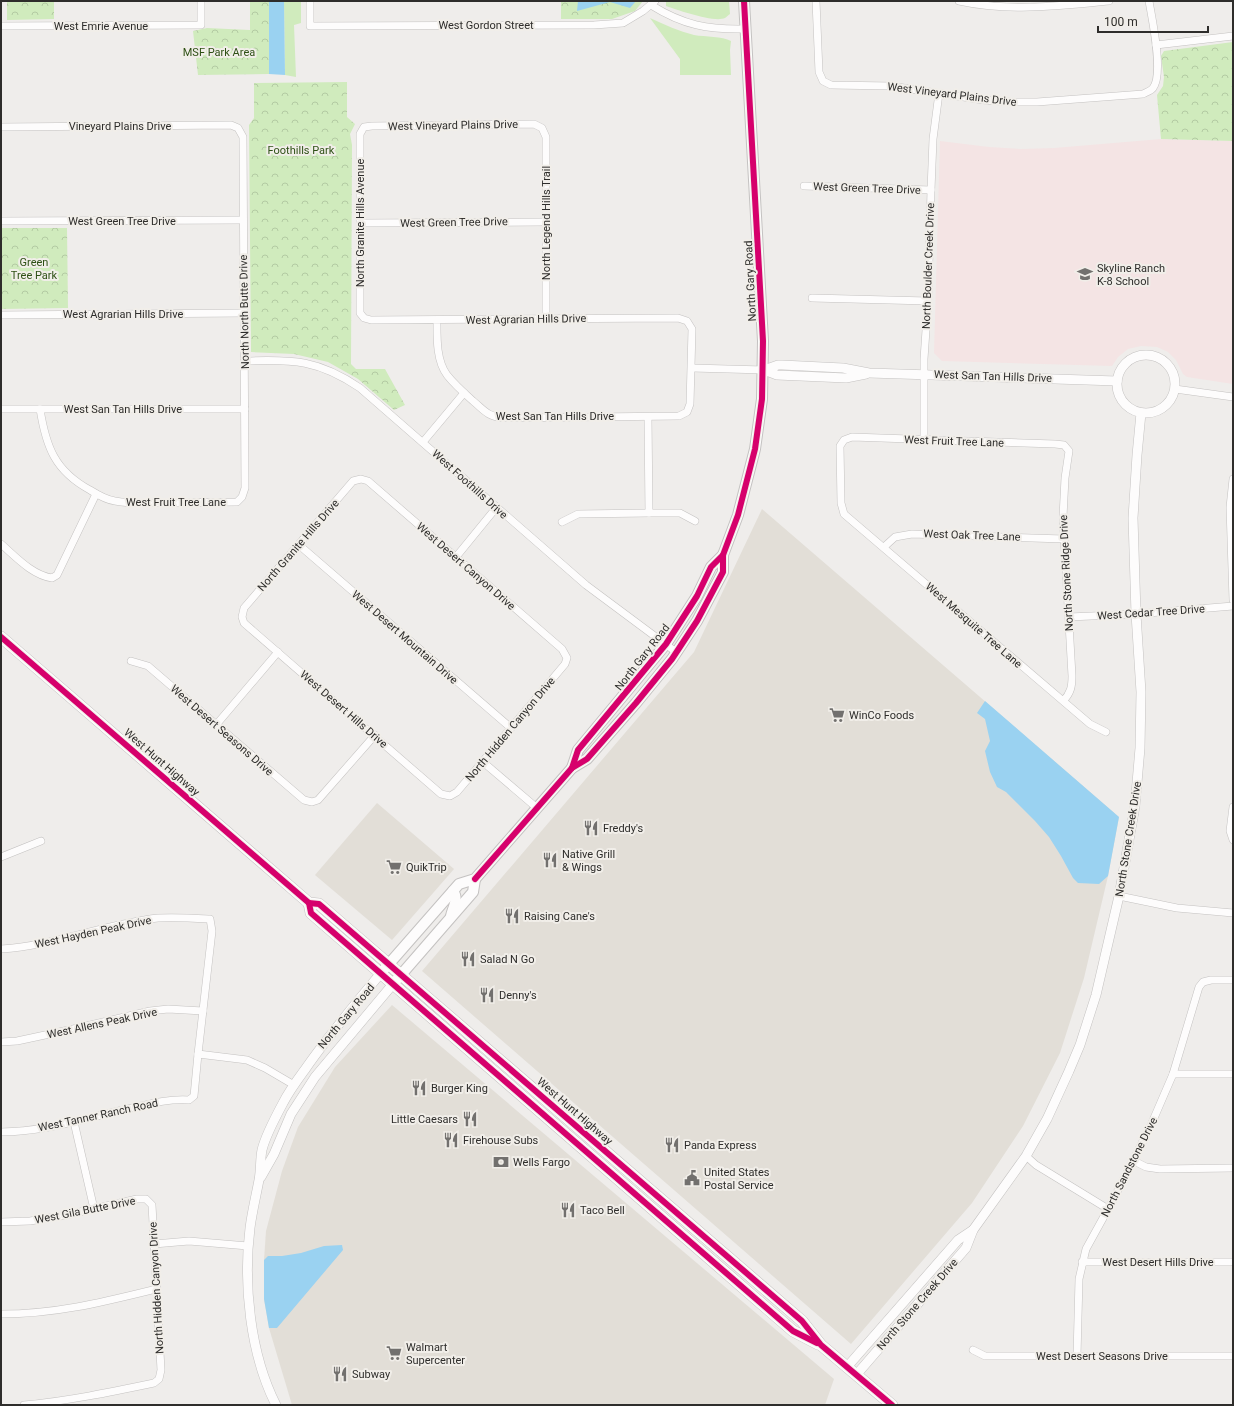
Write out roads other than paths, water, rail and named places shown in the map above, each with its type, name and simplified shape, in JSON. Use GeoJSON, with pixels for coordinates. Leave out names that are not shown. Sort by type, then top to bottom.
{"type":"FeatureCollection","features":[{"type":"Feature","properties":{"kind":"main road","name":"North Gary Road"},"geometry":{"type":"LineString","coordinates":[[381,974],[459,884],[475,879],[572,768],[587,759],[636,703],[676,652],[697,621],[722,572],[723,555],[738,515],[755,449],[762,399],[764,370],[744,1]]}},
{"type":"Feature","properties":{"kind":"main road","name":"North Gary Road"},"geometry":{"type":"LineString","coordinates":[[572,768],[578,750],[666,644],[697,596],[711,567],[723,555]]}},
{"type":"Feature","properties":{"kind":"main road","name":"West Hunt Highway"},"geometry":{"type":"LineString","coordinates":[[1,637],[309,903],[319,904],[402,975],[802,1321],[821,1345],[892,1405]]}},
{"type":"Feature","properties":{"kind":"main road","name":"North Gary Road"},"geometry":{"type":"LineString","coordinates":[[393,984],[473,892],[475,879]]}},
{"type":"Feature","properties":{"kind":"main road"},"geometry":{"type":"LineString","coordinates":[[451,918],[456,899],[453,891]]}},
{"type":"Feature","properties":{"kind":"main road","name":"West Hunt Highway"},"geometry":{"type":"LineString","coordinates":[[309,903],[311,913],[793,1331],[821,1345]]}},
{"type":"Feature","properties":{"kind":"main road"},"geometry":{"type":"LineString","coordinates":[[723,1269],[731,1259]]}},
{"type":"Feature","properties":{"kind":"street","name":"West Emrie Avenue"},"geometry":{"type":"LineString","coordinates":[[1,26],[201,25],[201,1]]}},
{"type":"Feature","properties":{"kind":"street","name":"West Gordon Street"},"geometry":{"type":"LineString","coordinates":[[310,1],[310,26],[594,25],[623,23],[643,12],[653,3]]}},
{"type":"Feature","properties":{"kind":"street","name":"West Vineyard Plains Drive"},"geometry":{"type":"LineString","coordinates":[[816,1],[819,72],[822,81],[830,85],[891,86],[983,100],[1011,102],[1037,102],[1143,94],[1152,89],[1157,81],[1158,71],[1156,45]]}},
{"type":"Feature","properties":{"kind":"street"},"geometry":{"type":"LineString","coordinates":[[959,1],[982,5],[1022,8],[1109,1]]}},
{"type":"Feature","properties":{"kind":"street"},"geometry":{"type":"LineString","coordinates":[[1149,1],[1156,45],[1233,36]]}},
{"type":"Feature","properties":{"kind":"street"},"geometry":{"type":"LineString","coordinates":[[653,3],[665,13],[684,22],[705,27],[746,29]]}},
{"type":"Feature","properties":{"kind":"street","name":"North Boulder Creek Drive"},"geometry":{"type":"LineString","coordinates":[[924,440],[924,374],[928,301],[933,139],[939,93]]}},
{"type":"Feature","properties":{"kind":"street","name":"West Vineyard Plains Drive"},"geometry":{"type":"LineString","coordinates":[[364,127],[534,124],[542,128]]}},
{"type":"Feature","properties":{"kind":"street","name":"Vineyard Plains Drive"},"geometry":{"type":"LineString","coordinates":[[1,127],[231,125],[238,128]]}},
{"type":"Feature","properties":{"kind":"street","name":"North Granite Hills Avenue"},"geometry":{"type":"LineString","coordinates":[[364,127],[360,134],[360,313],[364,318]]}},
{"type":"Feature","properties":{"kind":"street","name":"North North Butte Drive"},"geometry":{"type":"LineString","coordinates":[[238,128],[242,137],[245,361],[245,488],[242,497]]}},
{"type":"Feature","properties":{"kind":"street","name":"North Legend Hills Trail"},"geometry":{"type":"LineString","coordinates":[[542,128],[546,137],[546,319]]}},
{"type":"Feature","properties":{"kind":"street","name":"West Green Tree Drive"},"geometry":{"type":"LineString","coordinates":[[804,186],[931,190]]}},
{"type":"Feature","properties":{"kind":"street","name":"West Green Tree Drive"},"geometry":{"type":"LineString","coordinates":[[1,221],[243,220]]}},
{"type":"Feature","properties":{"kind":"street","name":"West Green Tree Drive"},"geometry":{"type":"LineString","coordinates":[[361,223],[546,222]]}},
{"type":"Feature","properties":{"kind":"street"},"geometry":{"type":"LineString","coordinates":[[812,298],[928,301]]}},
{"type":"Feature","properties":{"kind":"street","name":"West Agrarian Hills Drive"},"geometry":{"type":"LineString","coordinates":[[1,315],[244,313]]}},
{"type":"Feature","properties":{"kind":"street","name":"West Agrarian Hills Drive"},"geometry":{"type":"LineString","coordinates":[[364,318],[371,320],[437,320],[678,318],[688,322],[692,329],[692,368]]}},
{"type":"Feature","properties":{"kind":"street","name":"West San Tan Hills Drive"},"geometry":{"type":"LineString","coordinates":[[437,320],[438,348],[446,374],[464,393],[491,416],[502,418],[679,416],[687,412],[690,404],[692,368],[764,370],[782,365],[844,368],[869,373],[1117,381]]}},
{"type":"Feature","properties":{"kind":"street"},"geometry":{"type":"LineString","coordinates":[[1141,356],[1150,356],[1159,358],[1172,371],[1175,379],[1175,388],[1167,405],[1151,413],[1141,413],[1126,405],[1120,398],[1117,390],[1117,381],[1125,364],[1132,359],[1141,356]]}},
{"type":"Feature","properties":{"kind":"street","name":"West Foothills Drive"},"geometry":{"type":"LineString","coordinates":[[245,361],[281,360],[303,362],[323,368],[343,377],[360,388],[586,585],[676,652]]}},
{"type":"Feature","properties":{"kind":"street"},"geometry":{"type":"LineString","coordinates":[[1175,388],[1233,397]]}},
{"type":"Feature","properties":{"kind":"street"},"geometry":{"type":"LineString","coordinates":[[423,442],[464,393]]}},
{"type":"Feature","properties":{"kind":"street","name":"West San Tan Hills Drive"},"geometry":{"type":"LineString","coordinates":[[1,409],[245,409]]}},
{"type":"Feature","properties":{"kind":"street","name":"West Fruit Tree Lane"},"geometry":{"type":"LineString","coordinates":[[40,409],[46,439],[54,457],[64,472],[79,484],[96,494],[114,501],[146,503],[237,502],[242,497]]}},
{"type":"Feature","properties":{"kind":"street","name":"North Stone Creek Drive"},"geometry":{"type":"LineString","coordinates":[[856,1374],[966,1248],[973,1230],[1026,1156],[1047,1119],[1069,1071],[1080,1045],[1098,988],[1119,896],[1135,806],[1139,766],[1141,692],[1136,614],[1133,518],[1136,455],[1141,413]]}},
{"type":"Feature","properties":{"kind":"street"},"geometry":{"type":"LineString","coordinates":[[648,416],[650,513]]}},
{"type":"Feature","properties":{"kind":"street","name":"West Fruit Tree Lane"},"geometry":{"type":"LineString","coordinates":[[844,514],[841,503],[840,446],[844,440],[852,437],[1064,445]]}},
{"type":"Feature","properties":{"kind":"street","name":"North Stone Ridge Drive"},"geometry":{"type":"LineString","coordinates":[[1063,701],[1068,696],[1072,687],[1063,503],[1069,451],[1064,445]]}},
{"type":"Feature","properties":{"kind":"street","name":"North Granite Hills Drive"},"geometry":{"type":"LineString","coordinates":[[242,617],[244,608],[353,481],[361,479]]}},
{"type":"Feature","properties":{"kind":"street","name":"West Desert Canyon Drive"},"geometry":{"type":"LineString","coordinates":[[361,479],[368,481],[562,649],[567,658]]}},
{"type":"Feature","properties":{"kind":"street"},"geometry":{"type":"LineString","coordinates":[[1233,479],[1230,507],[1233,600]]}},
{"type":"Feature","properties":{"kind":"street"},"geometry":{"type":"LineString","coordinates":[[1,544],[29,568],[45,577],[52,578],[57,575],[96,494]]}},
{"type":"Feature","properties":{"kind":"street"},"geometry":{"type":"LineString","coordinates":[[456,557],[496,508]]}},
{"type":"Feature","properties":{"kind":"street"},"geometry":{"type":"LineString","coordinates":[[562,522],[578,514],[650,513],[680,513],[695,521]]}},
{"type":"Feature","properties":{"kind":"street","name":"West Mesquite Tree Lane"},"geometry":{"type":"LineString","coordinates":[[844,514],[1090,724],[1106,732]]}},
{"type":"Feature","properties":{"kind":"street","name":"West Oak Tree Lane"},"geometry":{"type":"LineString","coordinates":[[884,547],[896,537],[912,534],[1064,538]]}},
{"type":"Feature","properties":{"kind":"street","name":"West Desert Mountain Drive"},"geometry":{"type":"LineString","coordinates":[[299,545],[511,728]]}},
{"type":"Feature","properties":{"kind":"street","name":"West Cedar Tree Drive"},"geometry":{"type":"LineString","coordinates":[[1068,617],[1136,614],[1233,606]]}},
{"type":"Feature","properties":{"kind":"street","name":"West Desert Hills Drive"},"geometry":{"type":"LineString","coordinates":[[242,617],[244,623],[441,794],[450,796]]}},
{"type":"Feature","properties":{"kind":"street"},"geometry":{"type":"LineString","coordinates":[[216,725],[278,652]]}},
{"type":"Feature","properties":{"kind":"street","name":"North Hidden Canyon Drive"},"geometry":{"type":"LineString","coordinates":[[450,796],[457,792],[483,762],[565,664],[567,658]]}},
{"type":"Feature","properties":{"kind":"street","name":"West Desert Seasons Drive"},"geometry":{"type":"LineString","coordinates":[[131,661],[148,666],[304,800],[312,802],[318,800],[374,735]]}},
{"type":"Feature","properties":{"kind":"street"},"geometry":{"type":"LineString","coordinates":[[483,762],[537,808]]}},
{"type":"Feature","properties":{"kind":"street"},"geometry":{"type":"LineString","coordinates":[[1233,807],[1230,831],[1233,840]]}},
{"type":"Feature","properties":{"kind":"street"},"geometry":{"type":"LineString","coordinates":[[1,857],[41,841]]}},
{"type":"Feature","properties":{"kind":"street"},"geometry":{"type":"LineString","coordinates":[[1119,896],[1177,908],[1233,913]]}},
{"type":"Feature","properties":{"kind":"street","name":"West Hayden Peak Drive"},"geometry":{"type":"LineString","coordinates":[[1,949],[32,946],[124,924],[157,918],[184,917],[210,919],[212,931],[203,1011]]}},
{"type":"Feature","properties":{"kind":"street","name":"North Gary Road"},"geometry":{"type":"LineString","coordinates":[[272,1404],[250,1320],[246,1266],[250,1228],[259,1180],[262,1149],[283,1102],[294,1085],[322,1045],[381,974]]}},
{"type":"Feature","properties":{"kind":"street","name":"North Sandstone Drive"},"geometry":{"type":"LineString","coordinates":[[1078,1356],[1079,1279],[1086,1248],[1134,1161],[1151,1125],[1173,1074],[1199,987],[1203,982],[1211,980],[1233,980]]}},
{"type":"Feature","properties":{"kind":"street","name":"North Gary Road"},"geometry":{"type":"LineString","coordinates":[[259,1180],[274,1154],[291,1114],[304,1092],[393,984]]}},
{"type":"Feature","properties":{"kind":"street","name":"West Allens Peak Drive"},"geometry":{"type":"LineString","coordinates":[[1,1042],[17,1041],[150,1011],[168,1009],[203,1011]]}},
{"type":"Feature","properties":{"kind":"street"},"geometry":{"type":"LineString","coordinates":[[203,1011],[198,1054],[225,1056],[246,1060],[265,1068],[294,1085]]}},
{"type":"Feature","properties":{"kind":"street","name":"West Tanner Ranch Road"},"geometry":{"type":"LineString","coordinates":[[1,1132],[20,1132],[74,1122],[173,1099],[189,1100],[194,1096],[198,1054]]}},
{"type":"Feature","properties":{"kind":"street"},"geometry":{"type":"LineString","coordinates":[[1173,1074],[1233,1074]]}},
{"type":"Feature","properties":{"kind":"street"},"geometry":{"type":"LineString","coordinates":[[74,1122],[94,1209]]}},
{"type":"Feature","properties":{"kind":"street"},"geometry":{"type":"LineString","coordinates":[[1026,1156],[1036,1165],[1108,1209]]}},
{"type":"Feature","properties":{"kind":"street"},"geometry":{"type":"LineString","coordinates":[[1134,1161],[1146,1167],[1160,1169],[1233,1168]]}},
{"type":"Feature","properties":{"kind":"street","name":"West Gila Butte Drive"},"geometry":{"type":"LineString","coordinates":[[1,1222],[30,1221],[137,1199],[146,1199]]}},
{"type":"Feature","properties":{"kind":"street","name":"North Hidden Canyon Drive"},"geometry":{"type":"LineString","coordinates":[[24,1405],[57,1402],[100,1394],[154,1382],[159,1379],[161,1370],[152,1205],[146,1199]]}},
{"type":"Feature","properties":{"kind":"street","name":"North Stone Creek Drive"},"geometry":{"type":"LineString","coordinates":[[847,1367],[958,1240],[973,1230]]}},
{"type":"Feature","properties":{"kind":"street"},"geometry":{"type":"LineString","coordinates":[[154,1244],[189,1241],[248,1246]]}},
{"type":"Feature","properties":{"kind":"street","name":"West Desert Hills Drive"},"geometry":{"type":"LineString","coordinates":[[1082,1262],[1233,1262]]}},
{"type":"Feature","properties":{"kind":"street"},"geometry":{"type":"LineString","coordinates":[[1,1314],[46,1312],[82,1307],[156,1289]]}},
{"type":"Feature","properties":{"kind":"street","name":"West Desert Seasons Drive"},"geometry":{"type":"LineString","coordinates":[[973,1350],[985,1356],[1233,1356]]}},
{"type":"Feature","properties":{"kind":"water"},"geometry":{"type":"Polygon","coordinates":[[[269,1],[284,1],[285,75],[269,74],[269,1]]]}},
{"type":"Feature","properties":{"kind":"water"},"geometry":{"type":"Polygon","coordinates":[[[578,1],[636,1],[630,8],[610,2],[577,11],[578,1]]]}},
{"type":"Feature","properties":{"kind":"water"},"geometry":{"type":"Polygon","coordinates":[[[985,701],[1119,817],[1108,876],[1099,884],[1078,883],[1073,878],[1049,837],[1006,792],[997,787],[990,772],[985,751],[990,741],[985,719],[977,713],[985,701]]]}},
{"type":"Feature","properties":{"kind":"water"},"geometry":{"type":"Polygon","coordinates":[[[342,1245],[343,1250],[277,1328],[269,1328],[264,1299],[264,1260],[268,1256],[282,1256],[301,1253],[324,1246],[342,1245]]]}},
{"type":"Feature","properties":{"kind":"place","name":"Skyline Ranch K-8 School"},"geometry":{"type":"Point","coordinates":[1085,274]}},
{"type":"Feature","properties":{"kind":"place","name":"WinCo Foods"},"geometry":{"type":"Point","coordinates":[837,715]}},
{"type":"Feature","properties":{"kind":"place","name":"Freddy's"},"geometry":{"type":"Point","coordinates":[591,828]}},
{"type":"Feature","properties":{"kind":"place","name":"Native Grill & Wings"},"geometry":{"type":"Point","coordinates":[550,860]}},
{"type":"Feature","properties":{"kind":"place","name":"QuikTrip"},"geometry":{"type":"Point","coordinates":[394,867]}},
{"type":"Feature","properties":{"kind":"place","name":"Raising Cane's"},"geometry":{"type":"Point","coordinates":[512,916]}},
{"type":"Feature","properties":{"kind":"place","name":"Salad N Go"},"geometry":{"type":"Point","coordinates":[468,959]}},
{"type":"Feature","properties":{"kind":"place","name":"Denny's"},"geometry":{"type":"Point","coordinates":[487,995]}},
{"type":"Feature","properties":{"kind":"place","name":"Burger King"},"geometry":{"type":"Point","coordinates":[419,1088]}},
{"type":"Feature","properties":{"kind":"place","name":"Little Caesars"},"geometry":{"type":"Point","coordinates":[470,1119]}},
{"type":"Feature","properties":{"kind":"place","name":"Firehouse Subs"},"geometry":{"type":"Point","coordinates":[451,1140]}},
{"type":"Feature","properties":{"kind":"place","name":"Panda Express"},"geometry":{"type":"Point","coordinates":[672,1145]}},
{"type":"Feature","properties":{"kind":"place","name":"Wells Fargo"},"geometry":{"type":"Point","coordinates":[501,1162]}},
{"type":"Feature","properties":{"kind":"place","name":"United States Postal Service"},"geometry":{"type":"Point","coordinates":[692,1178]}},
{"type":"Feature","properties":{"kind":"place","name":"Taco Bell"},"geometry":{"type":"Point","coordinates":[568,1210]}},
{"type":"Feature","properties":{"kind":"place","name":"Walmart Supercenter"},"geometry":{"type":"Point","coordinates":[394,1353]}},
{"type":"Feature","properties":{"kind":"place","name":"Subway"},"geometry":{"type":"Point","coordinates":[340,1374]}},
{"type":"Feature","properties":{"kind":"park label","name":"MSF Park Area"},"geometry":{"type":"Point","coordinates":[219,52]}},
{"type":"Feature","properties":{"kind":"park label","name":"Foothills Park"},"geometry":{"type":"Point","coordinates":[301,150]}},
{"type":"Feature","properties":{"kind":"park label","name":"Green Tree Park"},"geometry":{"type":"Point","coordinates":[34,268]}}]}
